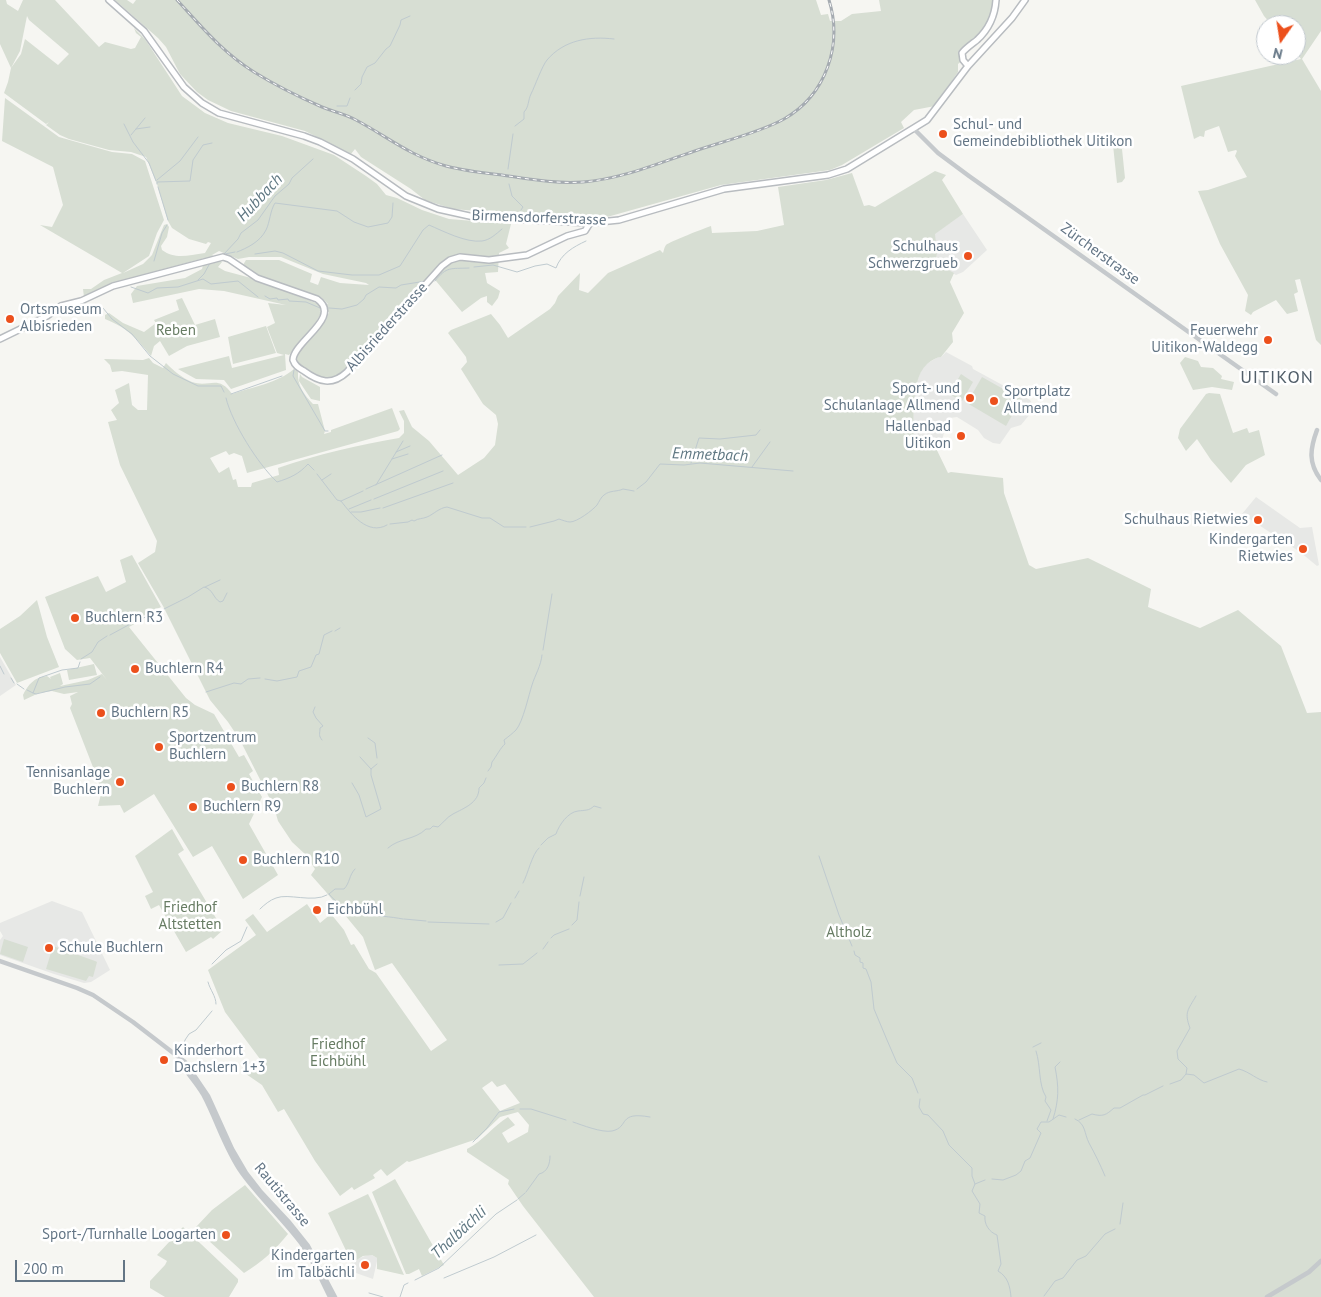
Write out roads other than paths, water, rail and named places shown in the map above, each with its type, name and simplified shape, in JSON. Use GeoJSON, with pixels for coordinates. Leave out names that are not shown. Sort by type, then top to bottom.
{"type":"FeatureCollection","features":[{"type":"Feature","properties":{"kind":"main road","name":"Birmensdorferstrasse"},"geometry":{"type":"LineString","coordinates":[[109,0],[144,31],[184,88],[202,103],[219,113],[320,142],[353,160],[406,196],[443,211],[474,216],[590,223],[619,220],[724,189],[835,173],[847,169],[914,130],[934,113],[968,66],[1012,18],[1025,0]]}},
{"type":"Feature","properties":{"kind":"main road"},"geometry":{"type":"LineString","coordinates":[[968,66],[963,60],[962,53],[979,38],[988,26],[994,13],[996,0]]}},
{"type":"Feature","properties":{"kind":"main road","name":"Albisriederstrasse"},"geometry":{"type":"LineString","coordinates":[[0,339],[47,316],[61,306],[81,302],[114,286],[223,257],[230,259],[257,278],[321,302],[325,311],[323,318],[313,333],[295,352],[293,360],[298,367],[312,377],[319,381],[330,382],[347,372],[442,266],[450,260],[460,257],[489,260],[527,255],[567,236],[585,231],[590,223]]}},
{"type":"Feature","properties":{"kind":"street","name":"Zürcherstrasse"},"geometry":{"type":"LineString","coordinates":[[914,130],[938,154],[972,179],[1276,394]]}},
{"type":"Feature","properties":{"kind":"street"},"geometry":{"type":"LineString","coordinates":[[1317,430],[1311,449],[1311,460],[1321,480]]}},
{"type":"Feature","properties":{"kind":"street","name":"Rautistrasse"},"geometry":{"type":"LineString","coordinates":[[0,961],[92,995],[134,1022],[185,1062],[204,1088],[232,1149],[246,1173],[313,1254],[335,1297]]}},
{"type":"Feature","properties":{"kind":"street","name":"Rautistrasse"},"geometry":{"type":"LineString","coordinates":[[291,1227],[311,1258],[330,1297]]}},
{"type":"Feature","properties":{"kind":"street"},"geometry":{"type":"LineString","coordinates":[[1267,1297],[1310,1272],[1321,1260]]}},
{"type":"Feature","properties":{"kind":"waterway","name":"Hubbach"},"geometry":{"type":"LineString","coordinates":[[355,90],[361,84],[367,67],[375,63],[390,46],[401,20],[410,16]]}},
{"type":"Feature","properties":{"kind":"waterway"},"geometry":{"type":"LineString","coordinates":[[515,126],[524,119],[524,112],[541,71],[547,60],[554,53],[577,41],[595,38],[614,39]]}},
{"type":"Feature","properties":{"kind":"waterway","name":"Hubbach"},"geometry":{"type":"LineString","coordinates":[[337,106],[347,106],[350,98]]}},
{"type":"Feature","properties":{"kind":"waterway"},"geometry":{"type":"LineString","coordinates":[[131,135],[145,118]]}},
{"type":"Feature","properties":{"kind":"waterway"},"geometry":{"type":"LineString","coordinates":[[124,124],[133,142],[149,163],[156,181]]}},
{"type":"Feature","properties":{"kind":"waterway"},"geometry":{"type":"LineString","coordinates":[[136,129],[150,127]]}},
{"type":"Feature","properties":{"kind":"waterway"},"geometry":{"type":"LineString","coordinates":[[508,169],[513,134]]}},
{"type":"Feature","properties":{"kind":"waterway"},"geometry":{"type":"LineString","coordinates":[[157,180],[180,161],[198,137]]}},
{"type":"Feature","properties":{"kind":"waterway"},"geometry":{"type":"LineString","coordinates":[[157,184],[157,182],[190,181],[193,160],[203,145],[212,143]]}},
{"type":"Feature","properties":{"kind":"waterway","name":"Hubbach"},"geometry":{"type":"LineString","coordinates":[[224,254],[241,233],[258,220],[275,196],[313,159]]}},
{"type":"Feature","properties":{"kind":"waterway"},"geometry":{"type":"LineString","coordinates":[[509,184],[512,196],[523,207],[521,210]]}},
{"type":"Feature","properties":{"kind":"waterway"},"geometry":{"type":"LineString","coordinates":[[158,187],[168,220]]}},
{"type":"Feature","properties":{"kind":"waterway"},"geometry":{"type":"LineString","coordinates":[[237,252],[245,249],[260,238],[267,227],[275,203],[337,211],[354,222],[368,227],[388,223],[392,217],[393,203]]}},
{"type":"Feature","properties":{"kind":"waterway"},"geometry":{"type":"LineString","coordinates":[[154,261],[162,233],[167,225]]}},
{"type":"Feature","properties":{"kind":"waterway"},"geometry":{"type":"LineString","coordinates":[[255,254],[275,251],[283,253],[318,271],[352,275],[379,275],[400,266],[423,230],[429,225],[455,236],[476,241],[488,239],[502,229]]}},
{"type":"Feature","properties":{"kind":"waterway"},"geometry":{"type":"LineString","coordinates":[[474,267],[493,265],[517,272],[547,264],[556,268],[568,251],[586,241]]}},
{"type":"Feature","properties":{"kind":"waterway","name":"Hubbach"},"geometry":{"type":"LineString","coordinates":[[225,254],[235,252]]}},
{"type":"Feature","properties":{"kind":"waterway","name":"Hubbach"},"geometry":{"type":"LineString","coordinates":[[198,280],[210,263]]}},
{"type":"Feature","properties":{"kind":"waterway"},"geometry":{"type":"LineString","coordinates":[[435,281],[449,269],[469,268]]}},
{"type":"Feature","properties":{"kind":"waterway","name":"Hubbach"},"geometry":{"type":"LineString","coordinates":[[131,287],[148,293],[157,288],[178,287],[203,279],[211,284],[238,281],[258,297]]}},
{"type":"Feature","properties":{"kind":"waterway"},"geometry":{"type":"LineString","coordinates":[[329,308],[342,309],[357,305],[366,295],[379,287],[396,288],[401,285],[426,281]]}},
{"type":"Feature","properties":{"kind":"waterway"},"geometry":{"type":"LineString","coordinates":[[265,296],[270,299],[277,298],[278,300],[288,299],[289,301],[306,302],[320,308]]}},
{"type":"Feature","properties":{"kind":"waterway","name":"Emmetbach"},"geometry":{"type":"LineString","coordinates":[[103,308],[112,319],[132,334],[150,356],[173,374],[198,386],[221,386],[224,392]]}},
{"type":"Feature","properties":{"kind":"waterway"},"geometry":{"type":"LineString","coordinates":[[294,370],[293,376],[325,431],[328,431]]}},
{"type":"Feature","properties":{"kind":"waterway"},"geometry":{"type":"LineString","coordinates":[[231,394],[282,376]]}},
{"type":"Feature","properties":{"kind":"waterway","name":"Emmetbach"},"geometry":{"type":"LineString","coordinates":[[226,398],[234,419],[247,443],[262,465],[277,482],[294,475],[308,464],[314,470]]}},
{"type":"Feature","properties":{"kind":"waterway"},"geometry":{"type":"LineString","coordinates":[[691,463],[699,438],[720,439],[756,435],[760,430]]}},
{"type":"Feature","properties":{"kind":"waterway"},"geometry":{"type":"LineString","coordinates":[[376,485],[403,441]]}},
{"type":"Feature","properties":{"kind":"waterway"},"geometry":{"type":"LineString","coordinates":[[752,467],[770,442]]}},
{"type":"Feature","properties":{"kind":"waterway"},"geometry":{"type":"LineString","coordinates":[[396,452],[410,446]]}},
{"type":"Feature","properties":{"kind":"waterway"},"geometry":{"type":"LineString","coordinates":[[392,459],[408,454]]}},
{"type":"Feature","properties":{"kind":"waterway"},"geometry":{"type":"LineString","coordinates":[[366,489],[442,455]]}},
{"type":"Feature","properties":{"kind":"waterway","name":"Emmetbach"},"geometry":{"type":"LineString","coordinates":[[637,489],[646,482],[660,464],[684,465],[700,463],[793,471]]}},
{"type":"Feature","properties":{"kind":"waterway"},"geometry":{"type":"LineString","coordinates":[[374,499],[443,471]]}},
{"type":"Feature","properties":{"kind":"waterway","name":"Emmetbach"},"geometry":{"type":"LineString","coordinates":[[317,474],[337,500],[341,501],[361,522],[373,528],[387,525]]}},
{"type":"Feature","properties":{"kind":"waterway"},"geometry":{"type":"LineString","coordinates":[[322,480],[331,474]]}},
{"type":"Feature","properties":{"kind":"waterway"},"geometry":{"type":"LineString","coordinates":[[383,508],[453,483]]}},
{"type":"Feature","properties":{"kind":"waterway","name":"Emmetbach"},"geometry":{"type":"LineString","coordinates":[[530,527],[559,519],[569,522],[573,521],[592,510],[606,493],[623,489],[634,491]]}},
{"type":"Feature","properties":{"kind":"waterway"},"geometry":{"type":"LineString","coordinates":[[341,501],[363,491]]}},
{"type":"Feature","properties":{"kind":"waterway"},"geometry":{"type":"LineString","coordinates":[[349,509],[371,500]]}},
{"type":"Feature","properties":{"kind":"waterway","name":"Emmetbach"},"geometry":{"type":"LineString","coordinates":[[390,524],[414,521],[447,507],[482,518],[490,518],[504,527],[526,527]]}},
{"type":"Feature","properties":{"kind":"waterway"},"geometry":{"type":"LineString","coordinates":[[351,512],[380,508]]}},
{"type":"Feature","properties":{"kind":"waterway"},"geometry":{"type":"LineString","coordinates":[[205,587],[220,580]]}},
{"type":"Feature","properties":{"kind":"waterway"},"geometry":{"type":"LineString","coordinates":[[164,609],[204,587],[220,602],[223,601],[227,593]]}},
{"type":"Feature","properties":{"kind":"waterway"},"geometry":{"type":"LineString","coordinates":[[543,650],[552,594]]}},
{"type":"Feature","properties":{"kind":"waterway"},"geometry":{"type":"LineString","coordinates":[[154,614],[162,610]]}},
{"type":"Feature","properties":{"kind":"waterway"},"geometry":{"type":"LineString","coordinates":[[137,621],[152,614]]}},
{"type":"Feature","properties":{"kind":"waterway"},"geometry":{"type":"LineString","coordinates":[[110,635],[134,622]]}},
{"type":"Feature","properties":{"kind":"waterway"},"geometry":{"type":"LineString","coordinates":[[335,631],[340,628]]}},
{"type":"Feature","properties":{"kind":"waterway"},"geometry":{"type":"LineString","coordinates":[[265,679],[277,681],[297,677],[299,671],[311,667],[316,655],[319,654],[324,635],[332,631]]}},
{"type":"Feature","properties":{"kind":"waterway"},"geometry":{"type":"LineString","coordinates":[[81,659],[92,652],[98,642],[107,636]]}},
{"type":"Feature","properties":{"kind":"waterway"},"geometry":{"type":"LineString","coordinates":[[488,771],[505,744],[504,740],[519,726],[542,655]]}},
{"type":"Feature","properties":{"kind":"waterway"},"geometry":{"type":"LineString","coordinates":[[27,690],[33,693],[39,678],[62,670],[78,668],[80,662]]}},
{"type":"Feature","properties":{"kind":"waterway"},"geometry":{"type":"LineString","coordinates":[[0,666],[4,674]]}},
{"type":"Feature","properties":{"kind":"waterway"},"geometry":{"type":"LineString","coordinates":[[33,693],[90,684],[100,677]]}},
{"type":"Feature","properties":{"kind":"waterway"},"geometry":{"type":"LineString","coordinates":[[11,678],[14,683]]}},
{"type":"Feature","properties":{"kind":"waterway"},"geometry":{"type":"LineString","coordinates":[[206,692],[234,683],[241,684],[248,679],[260,678]]}},
{"type":"Feature","properties":{"kind":"waterway"},"geometry":{"type":"LineString","coordinates":[[17,684],[24,689]]}},
{"type":"Feature","properties":{"kind":"waterway"},"geometry":{"type":"LineString","coordinates":[[315,707],[313,712],[323,726],[320,728],[322,740]]}},
{"type":"Feature","properties":{"kind":"waterway"},"geometry":{"type":"LineString","coordinates":[[368,738],[375,743],[377,758]]}},
{"type":"Feature","properties":{"kind":"waterway"},"geometry":{"type":"LineString","coordinates":[[360,757],[371,769]]}},
{"type":"Feature","properties":{"kind":"waterway"},"geometry":{"type":"LineString","coordinates":[[352,783],[359,795],[366,817],[381,809],[371,775],[371,769],[377,764]]}},
{"type":"Feature","properties":{"kind":"waterway"},"geometry":{"type":"LineString","coordinates":[[388,848],[433,826],[438,827],[451,815],[474,801],[479,788],[486,778]]}},
{"type":"Feature","properties":{"kind":"waterway"},"geometry":{"type":"LineString","coordinates":[[541,845],[548,838],[556,834],[567,816],[574,812],[589,810],[594,806],[601,808]]}},
{"type":"Feature","properties":{"kind":"waterway"},"geometry":{"type":"LineString","coordinates":[[523,883],[534,855],[539,848]]}},
{"type":"Feature","properties":{"kind":"waterway"},"geometry":{"type":"LineString","coordinates":[[819,856],[839,915],[852,946]]}},
{"type":"Feature","properties":{"kind":"waterway"},"geometry":{"type":"LineString","coordinates":[[329,894],[335,889],[344,889],[355,869]]}},
{"type":"Feature","properties":{"kind":"waterway"},"geometry":{"type":"LineString","coordinates":[[580,896],[584,877]]}},
{"type":"Feature","properties":{"kind":"waterway"},"geometry":{"type":"LineString","coordinates":[[515,898],[519,891]]}},
{"type":"Feature","properties":{"kind":"waterway"},"geometry":{"type":"LineString","coordinates":[[329,894],[344,907],[353,911],[403,919]]}},
{"type":"Feature","properties":{"kind":"waterway"},"geometry":{"type":"LineString","coordinates":[[260,909],[276,898],[315,898],[327,895]]}},
{"type":"Feature","properties":{"kind":"waterway"},"geometry":{"type":"LineString","coordinates":[[572,925],[577,920],[579,902]]}},
{"type":"Feature","properties":{"kind":"waterway"},"geometry":{"type":"LineString","coordinates":[[496,922],[503,918],[511,903]]}},
{"type":"Feature","properties":{"kind":"waterway"},"geometry":{"type":"LineString","coordinates":[[404,919],[426,921]]}},
{"type":"Feature","properties":{"kind":"waterway"},"geometry":{"type":"LineString","coordinates":[[428,922],[489,924]]}},
{"type":"Feature","properties":{"kind":"waterway"},"geometry":{"type":"LineString","coordinates":[[212,964],[226,950],[241,941],[247,927]]}},
{"type":"Feature","properties":{"kind":"waterway"},"geometry":{"type":"LineString","coordinates":[[551,938],[569,929]]}},
{"type":"Feature","properties":{"kind":"waterway"},"geometry":{"type":"LineString","coordinates":[[543,949],[548,942]]}},
{"type":"Feature","properties":{"kind":"waterway"},"geometry":{"type":"LineString","coordinates":[[854,951],[855,955],[860,958],[860,962],[863,963],[863,968],[866,969],[871,982],[874,1009],[897,1063],[912,1078],[918,1093]]}},
{"type":"Feature","properties":{"kind":"waterway"},"geometry":{"type":"LineString","coordinates":[[499,965],[523,964],[537,953]]}},
{"type":"Feature","properties":{"kind":"waterway"},"geometry":{"type":"LineString","coordinates":[[208,982],[216,1004]]}},
{"type":"Feature","properties":{"kind":"waterway"},"geometry":{"type":"LineString","coordinates":[[1186,1074],[1187,1068],[1178,1059],[1177,1051],[1190,1028],[1187,1015],[1196,996]]}},
{"type":"Feature","properties":{"kind":"waterway"},"geometry":{"type":"LineString","coordinates":[[182,1052],[185,1040],[189,1034],[196,1030],[212,1011]]}},
{"type":"Feature","properties":{"kind":"waterway"},"geometry":{"type":"LineString","coordinates":[[1033,1047],[1041,1043]]}},
{"type":"Feature","properties":{"kind":"waterway"},"geometry":{"type":"LineString","coordinates":[[1036,1051],[1043,1092],[1046,1097],[1045,1101],[1051,1110],[1047,1121]]}},
{"type":"Feature","properties":{"kind":"waterway"},"geometry":{"type":"LineString","coordinates":[[1053,1119],[1058,1093],[1055,1067],[1060,1062]]}},
{"type":"Feature","properties":{"kind":"waterway"},"geometry":{"type":"LineString","coordinates":[[1170,1084],[1181,1080],[1186,1074],[1194,1075],[1204,1083],[1239,1069],[1267,1082]]}},
{"type":"Feature","properties":{"kind":"waterway"},"geometry":{"type":"LineString","coordinates":[[1079,1120],[1092,1114],[1104,1115],[1114,1108],[1120,1108],[1163,1086]]}},
{"type":"Feature","properties":{"kind":"waterway"},"geometry":{"type":"LineString","coordinates":[[920,1099],[919,1107],[923,1114],[928,1115],[943,1131],[949,1145],[972,1168],[975,1184],[972,1191],[980,1204],[979,1213],[985,1216],[985,1222],[988,1227],[997,1235],[1001,1264],[998,1271],[1008,1282],[1011,1297]]}},
{"type":"Feature","properties":{"kind":"waterway"},"geometry":{"type":"LineString","coordinates":[[473,1142],[499,1112],[514,1109]]}},
{"type":"Feature","properties":{"kind":"waterway"},"geometry":{"type":"LineString","coordinates":[[520,1109],[531,1109],[566,1120]]}},
{"type":"Feature","properties":{"kind":"waterway"},"geometry":{"type":"LineString","coordinates":[[992,1179],[1003,1180],[1021,1171],[1025,1161],[1030,1158],[1041,1133],[1037,1129],[1041,1122],[1049,1122],[1059,1115],[1066,1117]]}},
{"type":"Feature","properties":{"kind":"waterway"},"geometry":{"type":"LineString","coordinates":[[573,1122],[603,1131],[612,1131],[633,1116],[650,1117]]}},
{"type":"Feature","properties":{"kind":"waterway"},"geometry":{"type":"LineString","coordinates":[[1075,1119],[1083,1126],[1105,1176]]}},
{"type":"Feature","properties":{"kind":"waterway"},"geometry":{"type":"LineString","coordinates":[[526,1192],[539,1174],[546,1169],[550,1156]]}},
{"type":"Feature","properties":{"kind":"waterway"},"geometry":{"type":"LineString","coordinates":[[975,1184],[985,1180]]}},
{"type":"Feature","properties":{"kind":"waterway"},"geometry":{"type":"LineString","coordinates":[[518,1199],[525,1193]]}},
{"type":"Feature","properties":{"kind":"waterway","name":"Thalbächli"},"geometry":{"type":"LineString","coordinates":[[415,1280],[439,1268],[496,1214],[517,1200]]}},
{"type":"Feature","properties":{"kind":"waterway"},"geometry":{"type":"LineString","coordinates":[[1120,1224],[1123,1203]]}},
{"type":"Feature","properties":{"kind":"waterway"},"geometry":{"type":"LineString","coordinates":[[1044,1296],[1055,1281],[1063,1278],[1077,1260],[1086,1256],[1105,1234],[1115,1229]]}},
{"type":"Feature","properties":{"kind":"waterway","name":"Thalbächli"},"geometry":{"type":"LineString","coordinates":[[444,1278],[494,1257],[536,1235]]}},
{"type":"Feature","properties":{"kind":"waterway","name":"Thalbächli"},"geometry":{"type":"LineString","coordinates":[[400,1297],[404,1285],[408,1283]]}},
{"type":"Feature","properties":{"kind":"waterway","name":"Thalbächli"},"geometry":{"type":"LineString","coordinates":[[369,1293],[383,1297]]}},
{"type":"Feature","properties":{"kind":"railway"},"geometry":{"type":"LineString","coordinates":[[177,0],[222,48],[243,65],[305,99],[356,120],[421,157],[467,171],[563,182],[583,182],[611,178],[638,170],[763,129],[799,109],[811,97],[820,83],[832,51],[834,34],[829,0]]}},
{"type":"Feature","properties":{"kind":"place","name":"Schul- und Gemeindebibliothek Uitikon"},"geometry":{"type":"Point","coordinates":[943,134]}},
{"type":"Feature","properties":{"kind":"place","name":"Schulhaus Schwerzgrueb"},"geometry":{"type":"Point","coordinates":[968,256]}},
{"type":"Feature","properties":{"kind":"place","name":"Ortsmuseum Albisrieden"},"geometry":{"type":"Point","coordinates":[10,319]}},
{"type":"Feature","properties":{"kind":"place","name":"Feuerwehr Uitikon-Waldegg"},"geometry":{"type":"Point","coordinates":[1268,340]}},
{"type":"Feature","properties":{"kind":"place","name":"Sport- und Schulanlage Allmend"},"geometry":{"type":"Point","coordinates":[970,398]}},
{"type":"Feature","properties":{"kind":"place","name":"Sportplatz Allmend"},"geometry":{"type":"Point","coordinates":[994,401]}},
{"type":"Feature","properties":{"kind":"place","name":"Hallenbad Uitikon"},"geometry":{"type":"Point","coordinates":[961,436]}},
{"type":"Feature","properties":{"kind":"place","name":"Schulhaus Rietwies"},"geometry":{"type":"Point","coordinates":[1258,520]}},
{"type":"Feature","properties":{"kind":"place","name":"Kindergarten Rietwies"},"geometry":{"type":"Point","coordinates":[1303,549]}},
{"type":"Feature","properties":{"kind":"place","name":"Buchlern R3"},"geometry":{"type":"Point","coordinates":[75,618]}},
{"type":"Feature","properties":{"kind":"place","name":"Buchlern R4"},"geometry":{"type":"Point","coordinates":[135,669]}},
{"type":"Feature","properties":{"kind":"place","name":"Buchlern R5"},"geometry":{"type":"Point","coordinates":[101,713]}},
{"type":"Feature","properties":{"kind":"place","name":"Sportzentrum Buchlern"},"geometry":{"type":"Point","coordinates":[159,747]}},
{"type":"Feature","properties":{"kind":"place","name":"Tennisanlage Buchlern"},"geometry":{"type":"Point","coordinates":[120,782]}},
{"type":"Feature","properties":{"kind":"place","name":"Buchlern R8"},"geometry":{"type":"Point","coordinates":[231,787]}},
{"type":"Feature","properties":{"kind":"place","name":"Buchlern R9"},"geometry":{"type":"Point","coordinates":[193,807]}},
{"type":"Feature","properties":{"kind":"place","name":"Buchlern R10"},"geometry":{"type":"Point","coordinates":[243,860]}},
{"type":"Feature","properties":{"kind":"place","name":"Eichbühl"},"geometry":{"type":"Point","coordinates":[317,910]}},
{"type":"Feature","properties":{"kind":"place","name":"Schule Buchlern"},"geometry":{"type":"Point","coordinates":[49,948]}},
{"type":"Feature","properties":{"kind":"place","name":"Kinderhort Dachslern 1+3"},"geometry":{"type":"Point","coordinates":[164,1060]}},
{"type":"Feature","properties":{"kind":"place","name":"Sport-/Turnhalle Loogarten"},"geometry":{"type":"Point","coordinates":[226,1235]}},
{"type":"Feature","properties":{"kind":"place","name":"Kindergarten im Talbächli"},"geometry":{"type":"Point","coordinates":[365,1265]}},
{"type":"Feature","properties":{"kind":"district","name":"UITIKON"},"geometry":{"type":"Point","coordinates":[1277,378]}},
{"type":"Feature","properties":{"kind":"park label","name":"Reben"},"geometry":{"type":"Point","coordinates":[176,331]}},
{"type":"Feature","properties":{"kind":"park label","name":"Friedhof Altstetten"},"geometry":{"type":"Point","coordinates":[190,916]}},
{"type":"Feature","properties":{"kind":"park label","name":"Altholz"},"geometry":{"type":"Point","coordinates":[849,933]}},
{"type":"Feature","properties":{"kind":"park label","name":"Friedhof Eichbühl"},"geometry":{"type":"Point","coordinates":[338,1054]}}]}
